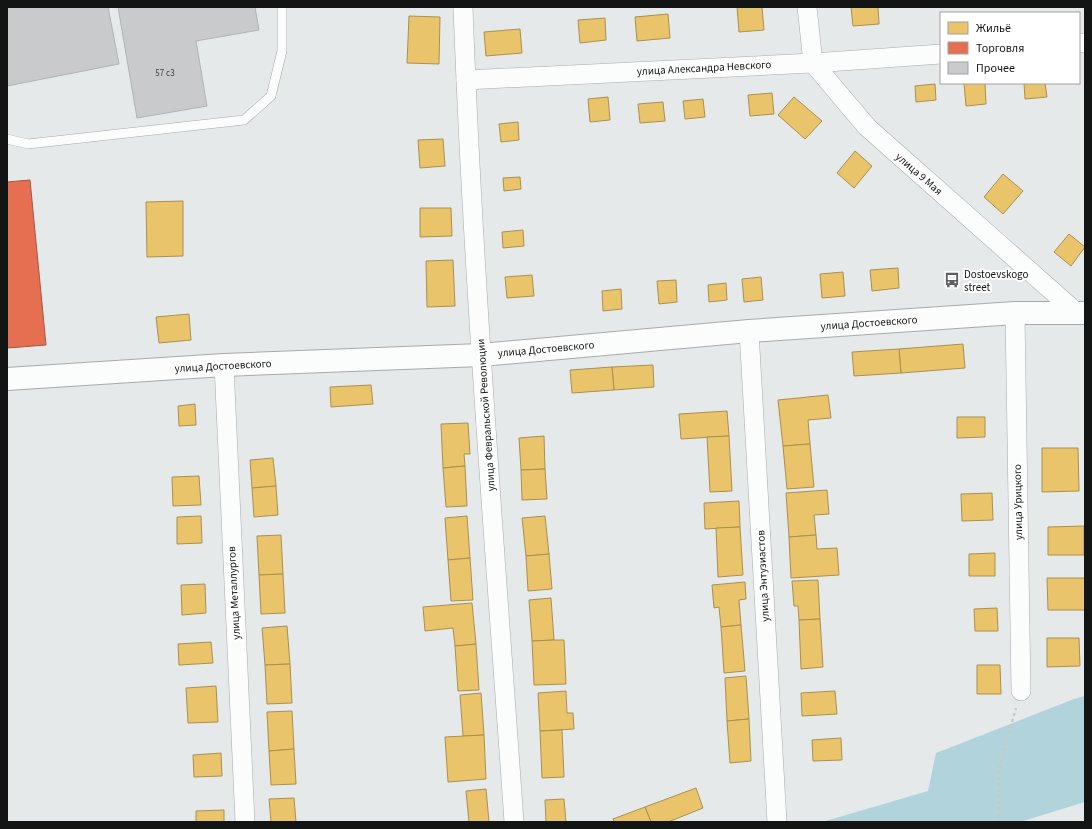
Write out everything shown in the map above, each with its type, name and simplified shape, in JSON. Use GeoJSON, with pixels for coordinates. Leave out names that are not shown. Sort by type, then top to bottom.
{"type":"FeatureCollection","features":[{"type":"Feature","properties":{"kind":"main road","name":"улица Достоевского"},"geometry":{"type":"LineString","coordinates":[[7,380],[224,365],[482,355],[749,331],[1015,314],[1081,313]]}},
{"type":"Feature","properties":{"kind":"street","name":"улица Февральской Революции"},"geometry":{"type":"LineString","coordinates":[[463,7],[482,355],[514,822]]}},
{"type":"Feature","properties":{"kind":"street"},"geometry":{"type":"LineString","coordinates":[[807,7],[813,63]]}},
{"type":"Feature","properties":{"kind":"street","name":"улица Александра Невского"},"geometry":{"type":"LineString","coordinates":[[466,80],[813,63],[940,54]]}},
{"type":"Feature","properties":{"kind":"street","name":"улица 9 Мая"},"geometry":{"type":"LineString","coordinates":[[813,63],[867,127],[1081,313]]}},
{"type":"Feature","properties":{"kind":"street","name":"улица Урицкого"},"geometry":{"type":"LineString","coordinates":[[1015,314],[1022,690]]}},
{"type":"Feature","properties":{"kind":"street","name":"улица Энтузиастов"},"geometry":{"type":"LineString","coordinates":[[749,331],[777,822]]}},
{"type":"Feature","properties":{"kind":"street","name":"улица Металлургов"},"geometry":{"type":"LineString","coordinates":[[224,365],[245,822]]}},
{"type":"Feature","properties":{"kind":"lane"},"geometry":{"type":"LineString","coordinates":[[7,139],[28,144],[244,120],[271,96],[282,51],[282,7]]}},
{"type":"Feature","properties":{"kind":"path"},"geometry":{"type":"LineString","coordinates":[[1000,822],[999,769],[1022,690]]}},
{"type":"Feature","properties":{"kind":"shaded area"},"geometry":{"type":"Polygon","coordinates":[[[1085,696],[1085,802],[1020,822],[822,822],[928,791],[936,753],[1085,696]]]}},
{"type":"Feature","properties":{"kind":"building: Жильё"},"geometry":{"type":"Polygon","coordinates":[[[737,7],[762,7],[764,30],[739,32],[737,7]]]}},
{"type":"Feature","properties":{"kind":"building: Жильё"},"geometry":{"type":"Polygon","coordinates":[[[851,7],[878,7],[879,24],[853,26],[851,7]]]}},
{"type":"Feature","properties":{"kind":"building: Жильё"},"geometry":{"type":"Polygon","coordinates":[[[668,14],[670,38],[637,41],[635,17],[668,14]]]}},
{"type":"Feature","properties":{"kind":"building: Жильё"},"geometry":{"type":"Polygon","coordinates":[[[409,16],[440,17],[439,64],[407,63],[409,16]]]}},
{"type":"Feature","properties":{"kind":"building: Жильё"},"geometry":{"type":"Polygon","coordinates":[[[605,18],[606,40],[580,43],[578,20],[605,18]]]}},
{"type":"Feature","properties":{"kind":"building: Жильё"},"geometry":{"type":"Polygon","coordinates":[[[520,29],[522,53],[486,56],[484,32],[520,29]]]}},
{"type":"Feature","properties":{"kind":"building: Жильё"},"geometry":{"type":"Polygon","coordinates":[[[935,84],[936,100],[916,102],[915,86],[935,84]]]}},
{"type":"Feature","properties":{"kind":"building: Жильё"},"geometry":{"type":"Polygon","coordinates":[[[964,84],[985,84],[986,104],[966,106],[964,84]]]}},
{"type":"Feature","properties":{"kind":"building: Жильё"},"geometry":{"type":"Polygon","coordinates":[[[1024,84],[1045,84],[1047,97],[1025,99],[1024,84]]]}},
{"type":"Feature","properties":{"kind":"building: Жильё"},"geometry":{"type":"Polygon","coordinates":[[[772,93],[774,114],[750,116],[748,95],[772,93]]]}},
{"type":"Feature","properties":{"kind":"building: Жильё"},"geometry":{"type":"Polygon","coordinates":[[[608,97],[610,120],[590,122],[588,99],[608,97]]]}},
{"type":"Feature","properties":{"kind":"building: Жильё"},"geometry":{"type":"Polygon","coordinates":[[[794,97],[822,121],[805,139],[778,115],[794,97]]]}},
{"type":"Feature","properties":{"kind":"building: Жильё"},"geometry":{"type":"Polygon","coordinates":[[[703,99],[705,117],[685,119],[683,101],[703,99]]]}},
{"type":"Feature","properties":{"kind":"building: Жильё"},"geometry":{"type":"Polygon","coordinates":[[[663,102],[665,121],[640,123],[638,104],[663,102]]]}},
{"type":"Feature","properties":{"kind":"building: Жильё"},"geometry":{"type":"Polygon","coordinates":[[[518,122],[519,140],[501,142],[499,124],[518,122]]]}},
{"type":"Feature","properties":{"kind":"building: Жильё"},"geometry":{"type":"Polygon","coordinates":[[[443,139],[445,166],[420,168],[418,140],[443,139]]]}},
{"type":"Feature","properties":{"kind":"building: Жильё"},"geometry":{"type":"Polygon","coordinates":[[[855,151],[872,166],[854,188],[837,173],[855,151]]]}},
{"type":"Feature","properties":{"kind":"building: Жильё"},"geometry":{"type":"Polygon","coordinates":[[[1003,174],[1023,191],[1003,214],[984,197],[1003,174]]]}},
{"type":"Feature","properties":{"kind":"building: Жильё"},"geometry":{"type":"Polygon","coordinates":[[[520,177],[521,189],[504,191],[503,178],[520,177]]]}},
{"type":"Feature","properties":{"kind":"building: Жильё"},"geometry":{"type":"Polygon","coordinates":[[[183,201],[183,256],[147,257],[146,202],[183,201]]]}},
{"type":"Feature","properties":{"kind":"building: Жильё"},"geometry":{"type":"Polygon","coordinates":[[[420,208],[451,208],[452,236],[420,237],[420,208]]]}},
{"type":"Feature","properties":{"kind":"building: Жильё"},"geometry":{"type":"Polygon","coordinates":[[[523,230],[524,246],[503,248],[502,232],[523,230]]]}},
{"type":"Feature","properties":{"kind":"building: Жильё"},"geometry":{"type":"Polygon","coordinates":[[[1069,234],[1085,247],[1071,266],[1054,252],[1069,234]]]}},
{"type":"Feature","properties":{"kind":"building: Жильё"},"geometry":{"type":"Polygon","coordinates":[[[453,260],[455,306],[427,307],[426,261],[453,260]]]}},
{"type":"Feature","properties":{"kind":"building: Жильё"},"geometry":{"type":"Polygon","coordinates":[[[898,268],[899,288],[872,291],[870,270],[898,268]]]}},
{"type":"Feature","properties":{"kind":"building: Жильё"},"geometry":{"type":"Polygon","coordinates":[[[843,272],[845,296],[822,298],[820,274],[843,272]]]}},
{"type":"Feature","properties":{"kind":"building: Жильё"},"geometry":{"type":"Polygon","coordinates":[[[532,275],[534,296],[507,298],[505,277],[532,275]]]}},
{"type":"Feature","properties":{"kind":"building: Жильё"},"geometry":{"type":"Polygon","coordinates":[[[761,277],[763,300],[744,302],[742,279],[761,277]]]}},
{"type":"Feature","properties":{"kind":"building: Жильё"},"geometry":{"type":"Polygon","coordinates":[[[676,280],[677,302],[659,304],[657,281],[676,280]]]}},
{"type":"Feature","properties":{"kind":"building: Жильё"},"geometry":{"type":"Polygon","coordinates":[[[726,283],[727,300],[709,302],[708,285],[726,283]]]}},
{"type":"Feature","properties":{"kind":"building: Жильё"},"geometry":{"type":"Polygon","coordinates":[[[621,289],[622,309],[603,311],[602,291],[621,289]]]}},
{"type":"Feature","properties":{"kind":"building: Жильё"},"geometry":{"type":"Polygon","coordinates":[[[189,314],[191,340],[159,343],[156,317],[189,314]]]}},
{"type":"Feature","properties":{"kind":"building: Жильё"},"geometry":{"type":"Polygon","coordinates":[[[963,344],[965,368],[901,373],[899,349],[963,344]]]}},
{"type":"Feature","properties":{"kind":"building: Жильё"},"geometry":{"type":"Polygon","coordinates":[[[899,349],[901,373],[854,376],[852,352],[899,349]]]}},
{"type":"Feature","properties":{"kind":"building: Жильё"},"geometry":{"type":"Polygon","coordinates":[[[653,365],[654,387],[614,390],[612,367],[653,365]]]}},
{"type":"Feature","properties":{"kind":"building: Жильё"},"geometry":{"type":"Polygon","coordinates":[[[612,367],[614,390],[572,393],[570,370],[612,367]]]}},
{"type":"Feature","properties":{"kind":"building: Жильё"},"geometry":{"type":"Polygon","coordinates":[[[371,385],[373,404],[331,407],[330,387],[371,385]]]}},
{"type":"Feature","properties":{"kind":"building: Жильё"},"geometry":{"type":"Polygon","coordinates":[[[828,395],[831,418],[808,420],[810,444],[783,446],[778,400],[828,395]]]}},
{"type":"Feature","properties":{"kind":"building: Жильё"},"geometry":{"type":"Polygon","coordinates":[[[195,404],[196,425],[179,426],[178,406],[195,404]]]}},
{"type":"Feature","properties":{"kind":"building: Жильё"},"geometry":{"type":"Polygon","coordinates":[[[727,411],[729,436],[681,439],[679,414],[727,411]]]}},
{"type":"Feature","properties":{"kind":"building: Жильё"},"geometry":{"type":"Polygon","coordinates":[[[957,417],[985,417],[985,437],[957,438],[957,417]]]}},
{"type":"Feature","properties":{"kind":"building: Жильё"},"geometry":{"type":"Polygon","coordinates":[[[468,423],[470,454],[464,454],[465,466],[443,468],[441,424],[468,423]]]}},
{"type":"Feature","properties":{"kind":"building: Жильё"},"geometry":{"type":"Polygon","coordinates":[[[544,436],[545,469],[521,470],[519,438],[544,436]]]}},
{"type":"Feature","properties":{"kind":"building: Жильё"},"geometry":{"type":"Polygon","coordinates":[[[729,436],[732,491],[710,492],[707,437],[729,436]]]}},
{"type":"Feature","properties":{"kind":"building: Жильё"},"geometry":{"type":"Polygon","coordinates":[[[810,444],[814,487],[787,489],[783,446],[810,444]]]}},
{"type":"Feature","properties":{"kind":"building: Жильё"},"geometry":{"type":"Polygon","coordinates":[[[1042,448],[1078,448],[1079,491],[1042,492],[1042,448]]]}},
{"type":"Feature","properties":{"kind":"building: Жильё"},"geometry":{"type":"Polygon","coordinates":[[[273,458],[276,486],[252,488],[250,460],[273,458]]]}},
{"type":"Feature","properties":{"kind":"building: Жильё"},"geometry":{"type":"Polygon","coordinates":[[[465,466],[467,506],[446,507],[443,468],[465,466]]]}},
{"type":"Feature","properties":{"kind":"building: Жильё"},"geometry":{"type":"Polygon","coordinates":[[[545,469],[547,499],[522,500],[521,470],[545,469]]]}},
{"type":"Feature","properties":{"kind":"building: Жильё"},"geometry":{"type":"Polygon","coordinates":[[[199,476],[201,505],[173,506],[172,477],[199,476]]]}},
{"type":"Feature","properties":{"kind":"building: Жильё"},"geometry":{"type":"Polygon","coordinates":[[[276,486],[278,515],[254,517],[252,488],[276,486]]]}},
{"type":"Feature","properties":{"kind":"building: Жильё"},"geometry":{"type":"Polygon","coordinates":[[[827,490],[829,514],[814,515],[816,535],[789,537],[786,493],[827,490]]]}},
{"type":"Feature","properties":{"kind":"building: Жильё"},"geometry":{"type":"Polygon","coordinates":[[[992,493],[993,520],[962,521],[961,494],[992,493]]]}},
{"type":"Feature","properties":{"kind":"building: Жильё"},"geometry":{"type":"Polygon","coordinates":[[[739,501],[740,527],[705,529],[704,503],[739,501]]]}},
{"type":"Feature","properties":{"kind":"building: Жильё"},"geometry":{"type":"Polygon","coordinates":[[[201,516],[202,543],[177,544],[177,517],[201,516]]]}},
{"type":"Feature","properties":{"kind":"building: Жильё"},"geometry":{"type":"Polygon","coordinates":[[[467,516],[470,558],[448,560],[445,518],[467,516]]]}},
{"type":"Feature","properties":{"kind":"building: Жильё"},"geometry":{"type":"Polygon","coordinates":[[[545,516],[549,554],[526,556],[522,518],[545,516]]]}},
{"type":"Feature","properties":{"kind":"building: Жильё"},"geometry":{"type":"Polygon","coordinates":[[[1084,526],[1084,555],[1048,555],[1048,527],[1084,526]]]}},
{"type":"Feature","properties":{"kind":"building: Жильё"},"geometry":{"type":"Polygon","coordinates":[[[740,527],[743,575],[718,577],[716,528],[740,527]]]}},
{"type":"Feature","properties":{"kind":"building: Жильё"},"geometry":{"type":"Polygon","coordinates":[[[281,535],[283,574],[259,575],[257,536],[281,535]]]}},
{"type":"Feature","properties":{"kind":"building: Жильё"},"geometry":{"type":"Polygon","coordinates":[[[816,535],[817,549],[837,548],[839,575],[791,578],[789,537],[816,535]]]}},
{"type":"Feature","properties":{"kind":"building: Жильё"},"geometry":{"type":"Polygon","coordinates":[[[995,553],[995,576],[969,576],[969,554],[995,553]]]}},
{"type":"Feature","properties":{"kind":"building: Жильё"},"geometry":{"type":"Polygon","coordinates":[[[549,554],[552,589],[528,591],[526,556],[549,554]]]}},
{"type":"Feature","properties":{"kind":"building: Жильё"},"geometry":{"type":"Polygon","coordinates":[[[470,558],[473,600],[451,601],[448,560],[470,558]]]}},
{"type":"Feature","properties":{"kind":"building: Жильё"},"geometry":{"type":"Polygon","coordinates":[[[283,574],[285,613],[261,614],[259,575],[283,574]]]}},
{"type":"Feature","properties":{"kind":"building: Жильё"},"geometry":{"type":"Polygon","coordinates":[[[1047,578],[1085,578],[1085,610],[1048,610],[1047,578]]]}},
{"type":"Feature","properties":{"kind":"building: Жильё"},"geometry":{"type":"Polygon","coordinates":[[[818,580],[820,619],[799,620],[798,606],[794,606],[792,581],[818,580]]]}},
{"type":"Feature","properties":{"kind":"building: Жильё"},"geometry":{"type":"Polygon","coordinates":[[[745,582],[746,599],[739,600],[741,625],[721,627],[719,607],[714,608],[712,585],[745,582]]]}},
{"type":"Feature","properties":{"kind":"building: Жильё"},"geometry":{"type":"Polygon","coordinates":[[[205,584],[206,613],[182,615],[181,585],[205,584]]]}},
{"type":"Feature","properties":{"kind":"building: Жильё"},"geometry":{"type":"Polygon","coordinates":[[[551,598],[554,640],[532,641],[529,600],[551,598]]]}},
{"type":"Feature","properties":{"kind":"building: Жильё"},"geometry":{"type":"Polygon","coordinates":[[[472,603],[476,644],[455,646],[453,628],[425,631],[423,607],[472,603]]]}},
{"type":"Feature","properties":{"kind":"building: Жильё"},"geometry":{"type":"Polygon","coordinates":[[[997,608],[998,631],[975,631],[974,609],[997,608]]]}},
{"type":"Feature","properties":{"kind":"building: Жильё"},"geometry":{"type":"Polygon","coordinates":[[[820,619],[823,667],[801,669],[799,620],[820,619]]]}},
{"type":"Feature","properties":{"kind":"building: Жильё"},"geometry":{"type":"Polygon","coordinates":[[[741,625],[745,671],[724,673],[721,627],[741,625]]]}},
{"type":"Feature","properties":{"kind":"building: Жильё"},"geometry":{"type":"Polygon","coordinates":[[[287,626],[290,664],[265,665],[262,628],[287,626]]]}},
{"type":"Feature","properties":{"kind":"building: Жильё"},"geometry":{"type":"Polygon","coordinates":[[[1047,638],[1079,638],[1080,666],[1047,667],[1047,638]]]}},
{"type":"Feature","properties":{"kind":"building: Жильё"},"geometry":{"type":"Polygon","coordinates":[[[564,640],[566,684],[534,685],[532,641],[564,640]]]}},
{"type":"Feature","properties":{"kind":"building: Жильё"},"geometry":{"type":"Polygon","coordinates":[[[211,642],[213,663],[179,665],[178,644],[211,642]]]}},
{"type":"Feature","properties":{"kind":"building: Жильё"},"geometry":{"type":"Polygon","coordinates":[[[476,644],[479,690],[458,691],[455,646],[476,644]]]}},
{"type":"Feature","properties":{"kind":"building: Жильё"},"geometry":{"type":"Polygon","coordinates":[[[290,664],[292,703],[267,704],[265,665],[290,664]]]}},
{"type":"Feature","properties":{"kind":"building: Жильё"},"geometry":{"type":"Polygon","coordinates":[[[977,665],[1000,665],[1001,694],[977,694],[977,665]]]}},
{"type":"Feature","properties":{"kind":"building: Жильё"},"geometry":{"type":"Polygon","coordinates":[[[746,676],[749,719],[727,721],[725,678],[746,676]]]}},
{"type":"Feature","properties":{"kind":"building: Жильё"},"geometry":{"type":"Polygon","coordinates":[[[216,686],[218,722],[188,723],[186,688],[216,686]]]}},
{"type":"Feature","properties":{"kind":"building: Жильё"},"geometry":{"type":"Polygon","coordinates":[[[566,691],[567,713],[573,713],[574,729],[540,731],[538,693],[566,691]]]}},
{"type":"Feature","properties":{"kind":"building: Жильё"},"geometry":{"type":"Polygon","coordinates":[[[835,691],[837,714],[802,716],[801,693],[835,691]]]}},
{"type":"Feature","properties":{"kind":"building: Жильё"},"geometry":{"type":"Polygon","coordinates":[[[481,693],[484,735],[463,736],[460,695],[481,693]]]}},
{"type":"Feature","properties":{"kind":"building: Жильё"},"geometry":{"type":"Polygon","coordinates":[[[292,711],[294,749],[269,751],[267,712],[292,711]]]}},
{"type":"Feature","properties":{"kind":"building: Жильё"},"geometry":{"type":"Polygon","coordinates":[[[749,719],[751,761],[730,763],[727,721],[749,719]]]}},
{"type":"Feature","properties":{"kind":"building: Жильё"},"geometry":{"type":"Polygon","coordinates":[[[562,730],[564,777],[542,778],[540,731],[562,730]]]}},
{"type":"Feature","properties":{"kind":"building: Жильё"},"geometry":{"type":"Polygon","coordinates":[[[484,735],[486,779],[448,782],[445,737],[484,735]]]}},
{"type":"Feature","properties":{"kind":"building: Жильё"},"geometry":{"type":"Polygon","coordinates":[[[841,738],[842,760],[813,761],[812,740],[841,738]]]}},
{"type":"Feature","properties":{"kind":"building: Жильё"},"geometry":{"type":"Polygon","coordinates":[[[294,749],[296,784],[271,785],[269,751],[294,749]]]}},
{"type":"Feature","properties":{"kind":"building: Жильё"},"geometry":{"type":"Polygon","coordinates":[[[221,753],[222,776],[194,777],[193,755],[221,753]]]}},
{"type":"Feature","properties":{"kind":"building: Жильё"},"geometry":{"type":"Polygon","coordinates":[[[696,788],[703,808],[668,822],[651,822],[645,807],[696,788]]]}},
{"type":"Feature","properties":{"kind":"building: Жильё"},"geometry":{"type":"Polygon","coordinates":[[[486,789],[489,822],[469,822],[466,791],[486,789]]]}},
{"type":"Feature","properties":{"kind":"building: Жильё"},"geometry":{"type":"Polygon","coordinates":[[[294,798],[296,822],[271,822],[269,799],[294,798]]]}},
{"type":"Feature","properties":{"kind":"building: Жильё"},"geometry":{"type":"Polygon","coordinates":[[[564,799],[566,822],[546,822],[545,800],[564,799]]]}},
{"type":"Feature","properties":{"kind":"building: Жильё"},"geometry":{"type":"Polygon","coordinates":[[[645,807],[651,822],[614,822],[613,819],[645,807]]]}},
{"type":"Feature","properties":{"kind":"building: Жильё"},"geometry":{"type":"Polygon","coordinates":[[[224,810],[224,822],[196,822],[196,811],[224,810]]]}},
{"type":"Feature","properties":{"kind":"building: Торговля"},"geometry":{"type":"Polygon","coordinates":[[[30,180],[46,345],[7,348],[7,182],[30,180]]]}},
{"type":"Feature","properties":{"kind":"building: Прочее"},"geometry":{"type":"Polygon","coordinates":[[[7,7],[108,7],[119,64],[7,86],[7,7]]]}},
{"type":"Feature","properties":{"kind":"building: Прочее"},"geometry":{"type":"Polygon","coordinates":[[[118,7],[255,7],[259,30],[196,41],[207,106],[137,118],[118,7]]]}},
{"type":"Feature","properties":{"kind":"place","name":"Dostoevskogo street"},"geometry":{"type":"Point","coordinates":[952,280]}}]}
